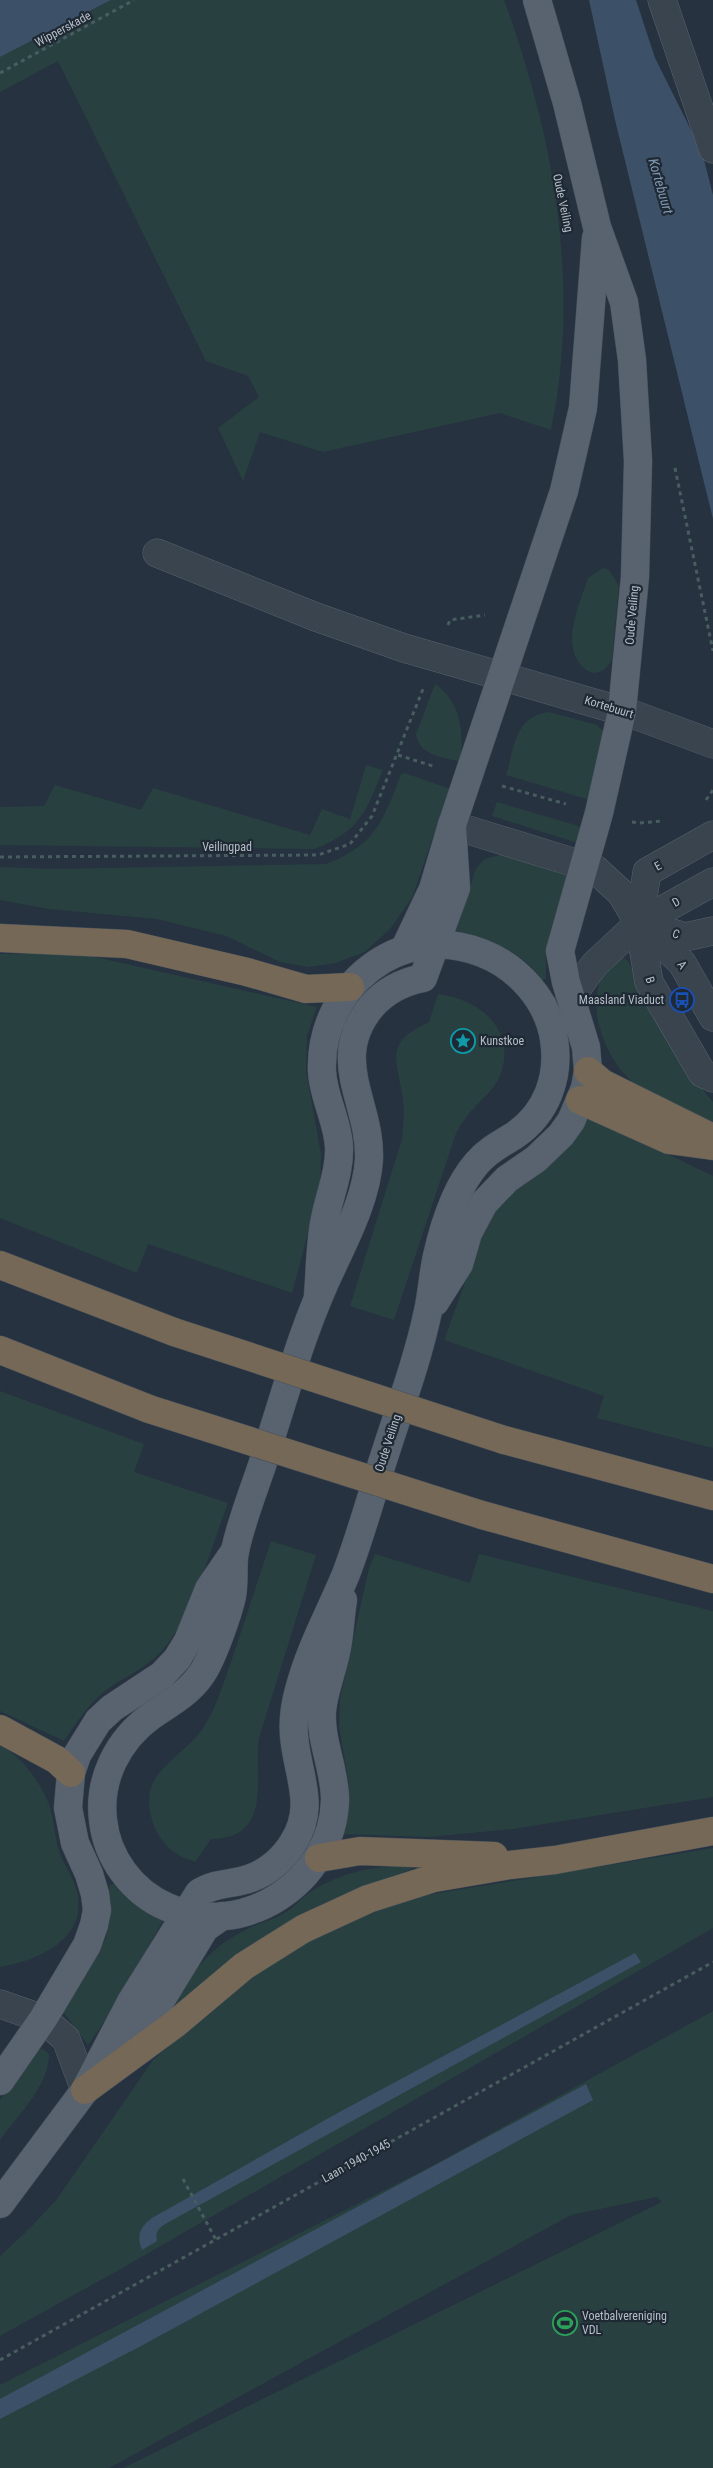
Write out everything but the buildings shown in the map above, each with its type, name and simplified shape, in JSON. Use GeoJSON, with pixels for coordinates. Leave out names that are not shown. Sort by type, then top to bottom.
{"type":"FeatureCollection","features":[{"type":"Feature","properties":{"kind":"highway"},"geometry":{"type":"LineString","coordinates":[[0,938],[127,944],[247,972],[306,989],[350,987]]}},
{"type":"Feature","properties":{"kind":"highway"},"geometry":{"type":"LineString","coordinates":[[588,1071],[602,1083],[713,1138]]}},
{"type":"Feature","properties":{"kind":"highway"},"geometry":{"type":"LineString","coordinates":[[580,1100],[669,1140],[713,1146]]}},
{"type":"Feature","properties":{"kind":"highway"},"geometry":{"type":"LineString","coordinates":[[0,1265],[174,1332],[504,1440],[713,1496]]}},
{"type":"Feature","properties":{"kind":"highway"},"geometry":{"type":"LineString","coordinates":[[0,1350],[149,1409],[482,1515],[713,1579]]}},
{"type":"Feature","properties":{"kind":"highway"},"geometry":{"type":"LineString","coordinates":[[0,1729],[57,1760],[71,1773]]}},
{"type":"Feature","properties":{"kind":"highway"},"geometry":{"type":"LineString","coordinates":[[85,2090],[175,2024],[244,1966],[303,1929],[368,1898],[434,1878],[510,1865],[555,1860],[713,1831]]}},
{"type":"Feature","properties":{"kind":"highway"},"geometry":{"type":"LineString","coordinates":[[319,1858],[346,1852],[389,1851],[555,1860]]}},
{"type":"Feature","properties":{"kind":"main road","name":"Oude Veiling"},"geometry":{"type":"LineString","coordinates":[[428,1312],[459,1264],[468,1232],[490,1196],[507,1179],[551,1146],[571,1121],[580,1100],[588,1071],[586,1047],[570,998],[560,951],[599,813],[622,711],[635,577],[638,461],[632,360],[624,302],[597,228],[567,103],[537,0]]}},
{"type":"Feature","properties":{"kind":"main road","name":"Oude Veiling"},"geometry":{"type":"LineString","coordinates":[[405,948],[433,889],[452,825],[470,777],[546,549],[575,449],[584,399],[597,228]]}},
{"type":"Feature","properties":{"kind":"main road","name":"Oude Veiling"},"geometry":{"type":"LineString","coordinates":[[318,1295],[348,1232],[366,1179],[369,1157],[367,1135],[352,1076],[352,1050],[355,1036],[360,1024],[376,1002],[397,986],[423,978],[456,888],[452,825]]}},
{"type":"Feature","properties":{"kind":"main road","name":"Oude Veiling"},"geometry":{"type":"LineString","coordinates":[[186,1913],[199,1893],[209,1886],[251,1878],[271,1867],[296,1840],[303,1820],[306,1798],[304,1779],[295,1746],[293,1724],[298,1694],[312,1647],[346,1574],[408,1384],[428,1312],[438,1255],[451,1213],[471,1171],[488,1151],[518,1133],[539,1112],[549,1093],[554,1074],[556,1055],[550,1022],[544,1007],[527,983],[504,964],[478,951],[463,947],[435,944],[405,948]]}},
{"type":"Feature","properties":{"kind":"main road"},"geometry":{"type":"LineString","coordinates":[[319,1858],[300,1880],[277,1898],[260,1906],[222,1916],[186,1913],[169,1908],[152,1899],[124,1874],[106,1839],[102,1801],[111,1764],[132,1732],[146,1720],[179,1700],[191,1688],[206,1667],[232,1596],[235,1551],[318,1295],[324,1223],[336,1179],[339,1148],[322,1075],[325,1033],[338,1002],[350,987],[370,968],[405,948]]}},
{"type":"Feature","properties":{"kind":"main road"},"geometry":{"type":"LineString","coordinates":[[554,1074],[565,1090],[580,1100]]}},
{"type":"Feature","properties":{"kind":"main road"},"geometry":{"type":"LineString","coordinates":[[0,2081],[43,2020],[87,1946],[94,1925],[97,1910],[95,1894],[75,1843],[68,1808],[71,1773],[82,1746],[98,1722],[112,1708],[162,1674],[177,1659],[188,1641],[209,1589],[235,1551]]}},
{"type":"Feature","properties":{"kind":"main road","name":"Oude Veiling"},"geometry":{"type":"LineString","coordinates":[[319,1858],[333,1820],[335,1800],[334,1780],[323,1733],[324,1697],[336,1654],[346,1574]]}},
{"type":"Feature","properties":{"kind":"main road"},"geometry":{"type":"LineString","coordinates":[[71,1773],[102,1801]]}},
{"type":"Feature","properties":{"kind":"main road"},"geometry":{"type":"LineString","coordinates":[[85,2090],[131,2002],[186,1913]]}},
{"type":"Feature","properties":{"kind":"main road"},"geometry":{"type":"LineString","coordinates":[[0,2204],[85,2090],[153,2013],[205,1928],[222,1916]]}},
{"type":"Feature","properties":{"kind":"street"},"geometry":{"type":"LineString","coordinates":[[662,0],[713,149]]}},
{"type":"Feature","properties":{"kind":"street","name":"Kortebuurt"},"geometry":{"type":"LineString","coordinates":[[157,553],[325,620],[502,678],[553,689],[622,711],[713,744]]}},
{"type":"Feature","properties":{"kind":"street"},"geometry":{"type":"LineString","coordinates":[[452,825],[595,869],[621,893],[639,923]]}},
{"type":"Feature","properties":{"kind":"street","name":"E"},"geometry":{"type":"LineString","coordinates":[[639,923],[647,872],[713,835]]}},
{"type":"Feature","properties":{"kind":"street","name":"D"},"geometry":{"type":"LineString","coordinates":[[570,998],[595,964],[639,923],[713,882]]}},
{"type":"Feature","properties":{"kind":"street","name":"C"},"geometry":{"type":"LineString","coordinates":[[639,923],[685,937],[713,931]]}},
{"type":"Feature","properties":{"kind":"street","name":"A"},"geometry":{"type":"LineString","coordinates":[[639,923],[682,963],[713,1017]]}},
{"type":"Feature","properties":{"kind":"street","name":"B"},"geometry":{"type":"LineString","coordinates":[[639,923],[649,982],[702,1073],[713,1078]]}},
{"type":"Feature","properties":{"kind":"street"},"geometry":{"type":"LineString","coordinates":[[0,2004],[43,2020],[66,2039],[85,2090]]}},
{"type":"Feature","properties":{"kind":"path","name":"Wipperskade"},"geometry":{"type":"LineString","coordinates":[[0,73],[134,0]]}},
{"type":"Feature","properties":{"kind":"path"},"geometry":{"type":"LineString","coordinates":[[434,657],[450,620],[494,614]]}},
{"type":"Feature","properties":{"kind":"path","name":"Veilingpad"},"geometry":{"type":"LineString","coordinates":[[0,857],[318,855],[350,844],[372,816],[398,755],[434,657]]}},
{"type":"Feature","properties":{"kind":"path"},"geometry":{"type":"LineString","coordinates":[[398,755],[639,824],[667,821]]}},
{"type":"Feature","properties":{"kind":"path"},"geometry":{"type":"LineString","coordinates":[[699,805],[713,790]]}},
{"type":"Feature","properties":{"kind":"path","name":"Laan 1940-1945"},"geometry":{"type":"LineString","coordinates":[[0,2360],[713,1962]]}},
{"type":"Feature","properties":{"kind":"path"},"geometry":{"type":"LineString","coordinates":[[183,2179],[216,2240]]}},
{"type":"Feature","properties":{"kind":"green space"},"geometry":{"type":"Polygon","coordinates":[[[111,0],[504,0],[537,104],[558,212],[563,321],[560,376],[551,430],[500,413],[323,452],[260,432],[243,481],[218,428],[259,397],[248,376],[206,361],[58,61],[0,92],[0,57],[111,0]]]}},
{"type":"Feature","properties":{"kind":"green space"},"geometry":{"type":"Polygon","coordinates":[[[603,568],[609,570],[619,586],[612,660],[603,670],[594,673],[584,668],[575,656],[572,634],[577,610],[588,578],[603,568]]]}},
{"type":"Feature","properties":{"kind":"green space"},"geometry":{"type":"Polygon","coordinates":[[[435,684],[444,691],[456,709],[461,729],[461,762],[433,754],[422,747],[418,741],[416,734],[435,684]]]}},
{"type":"Feature","properties":{"kind":"green space"},"geometry":{"type":"Polygon","coordinates":[[[549,712],[597,725],[604,732],[590,800],[506,775],[514,744],[522,726],[537,715],[549,712]]]}},
{"type":"Feature","properties":{"kind":"green space"},"geometry":{"type":"Polygon","coordinates":[[[366,765],[383,770],[366,809],[352,827],[342,835],[315,849],[0,845],[0,807],[44,806],[55,785],[141,810],[153,788],[310,835],[322,809],[350,819],[366,765]]]}},
{"type":"Feature","properties":{"kind":"green space"},"geometry":{"type":"Polygon","coordinates":[[[405,773],[453,790],[433,837],[412,898],[390,929],[365,952],[336,963],[308,967],[280,962],[226,936],[157,919],[49,909],[0,900],[0,867],[53,869],[326,864],[356,849],[376,829],[389,805],[401,774],[405,773]]]}},
{"type":"Feature","properties":{"kind":"green space"},"geometry":{"type":"Polygon","coordinates":[[[497,802],[582,827],[578,843],[492,816],[497,802]]]}},
{"type":"Feature","properties":{"kind":"green space"},"geometry":{"type":"Polygon","coordinates":[[[507,853],[570,873],[549,937],[546,956],[546,979],[542,980],[524,961],[504,948],[481,938],[456,931],[476,868],[485,859],[507,853]]]}},
{"type":"Feature","properties":{"kind":"green space"},"geometry":{"type":"Polygon","coordinates":[[[0,954],[82,954],[317,1007],[307,1036],[306,1071],[321,1154],[320,1189],[292,1293],[148,1244],[137,1273],[0,1218],[0,954]]]}},
{"type":"Feature","properties":{"kind":"green space"},"geometry":{"type":"Polygon","coordinates":[[[622,957],[628,961],[691,1076],[713,1102],[713,1125],[665,1102],[638,1086],[617,1065],[609,1051],[602,1036],[598,1020],[596,1004],[598,989],[605,973],[622,957]]]}},
{"type":"Feature","properties":{"kind":"green space"},"geometry":{"type":"Polygon","coordinates":[[[438,994],[454,997],[468,1003],[492,1021],[500,1033],[504,1046],[504,1061],[497,1082],[469,1114],[456,1133],[394,1320],[350,1306],[402,1139],[404,1107],[396,1056],[398,1048],[401,1041],[407,1035],[429,1022],[438,994]]]}},
{"type":"Feature","properties":{"kind":"green space"},"geometry":{"type":"Polygon","coordinates":[[[587,1115],[713,1176],[713,1448],[597,1418],[604,1396],[444,1340],[488,1220],[508,1195],[587,1115]]]}},
{"type":"Feature","properties":{"kind":"green space"},"geometry":{"type":"Polygon","coordinates":[[[0,1391],[144,1444],[134,1472],[228,1503],[202,1577],[186,1613],[166,1646],[145,1666],[99,1696],[83,1714],[64,1741],[0,1711],[0,1391]]]}},
{"type":"Feature","properties":{"kind":"green space"},"geometry":{"type":"Polygon","coordinates":[[[271,1541],[316,1555],[259,1738],[258,1788],[252,1817],[244,1829],[231,1836],[211,1839],[195,1862],[181,1857],[170,1849],[159,1835],[154,1827],[150,1809],[150,1791],[153,1782],[159,1774],[197,1736],[213,1710],[225,1680],[271,1541]]]}},
{"type":"Feature","properties":{"kind":"green space"},"geometry":{"type":"Polygon","coordinates":[[[375,1554],[470,1583],[479,1554],[713,1611],[713,1797],[513,1829],[428,1837],[344,1834],[348,1814],[349,1784],[339,1727],[340,1699],[369,1568],[375,1554]]]}},
{"type":"Feature","properties":{"kind":"green space"},"geometry":{"type":"Polygon","coordinates":[[[0,1745],[15,1755],[28,1769],[48,1802],[60,1853],[77,1890],[78,1912],[74,1926],[66,1937],[55,1946],[28,1960],[0,1967],[0,1745]]]}},
{"type":"Feature","properties":{"kind":"green space"},"geometry":{"type":"Polygon","coordinates":[[[713,1848],[713,1928],[117,2271],[0,2336],[0,2256],[57,2199],[153,2060],[238,1986],[274,1960],[345,1922],[421,1896],[713,1848]]]}},
{"type":"Feature","properties":{"kind":"green space"},"geometry":{"type":"Polygon","coordinates":[[[414,1864],[412,1869],[354,1890],[306,1912],[261,1940],[219,1970],[179,2004],[173,2004],[204,1960],[234,1936],[281,1915],[309,1893],[335,1879],[373,1868],[414,1864]]]}},
{"type":"Feature","properties":{"kind":"green space"},"geometry":{"type":"Polygon","coordinates":[[[114,1884],[128,1899],[163,1920],[117,2004],[88,2045],[62,2010],[106,1938],[111,1911],[109,1885],[114,1884]]]}},
{"type":"Feature","properties":{"kind":"green space"},"geometry":{"type":"Polygon","coordinates":[[[713,2011],[713,2468],[123,2468],[662,2202],[657,2197],[571,2215],[109,2468],[0,2468],[0,2385],[430,2167],[713,2011]]]}},
{"type":"Feature","properties":{"kind":"green space"},"geometry":{"type":"Polygon","coordinates":[[[43,2049],[49,2054],[48,2066],[44,2077],[31,2100],[0,2140],[0,2100],[36,2050],[43,2049]]]}},
{"type":"Feature","properties":{"kind":"water"},"geometry":{"type":"Polygon","coordinates":[[[0,0],[111,0],[0,57],[0,0]]]}},
{"type":"Feature","properties":{"kind":"water"},"geometry":{"type":"Polygon","coordinates":[[[589,0],[636,0],[655,58],[702,152],[713,195],[713,519],[615,120],[589,0]]]}},
{"type":"Feature","properties":{"kind":"water"},"geometry":{"type":"Polygon","coordinates":[[[635,1953],[641,1962],[167,2223],[158,2230],[157,2241],[142,2250],[139,2240],[140,2232],[152,2218],[334,2115],[635,1953]]]}},
{"type":"Feature","properties":{"kind":"water"},"geometry":{"type":"Polygon","coordinates":[[[586,2084],[593,2100],[141,2346],[0,2419],[0,2399],[586,2084]]]}},
{"type":"Feature","properties":{"kind":"place","name":"Maasland Viaduct"},"geometry":{"type":"Point","coordinates":[682,1000]}},
{"type":"Feature","properties":{"kind":"place","name":"Kunstkoe"},"geometry":{"type":"Point","coordinates":[463,1041]}},
{"type":"Feature","properties":{"kind":"place","name":"Voetbalvereniging VDL"},"geometry":{"type":"Point","coordinates":[565,2323]}}]}
